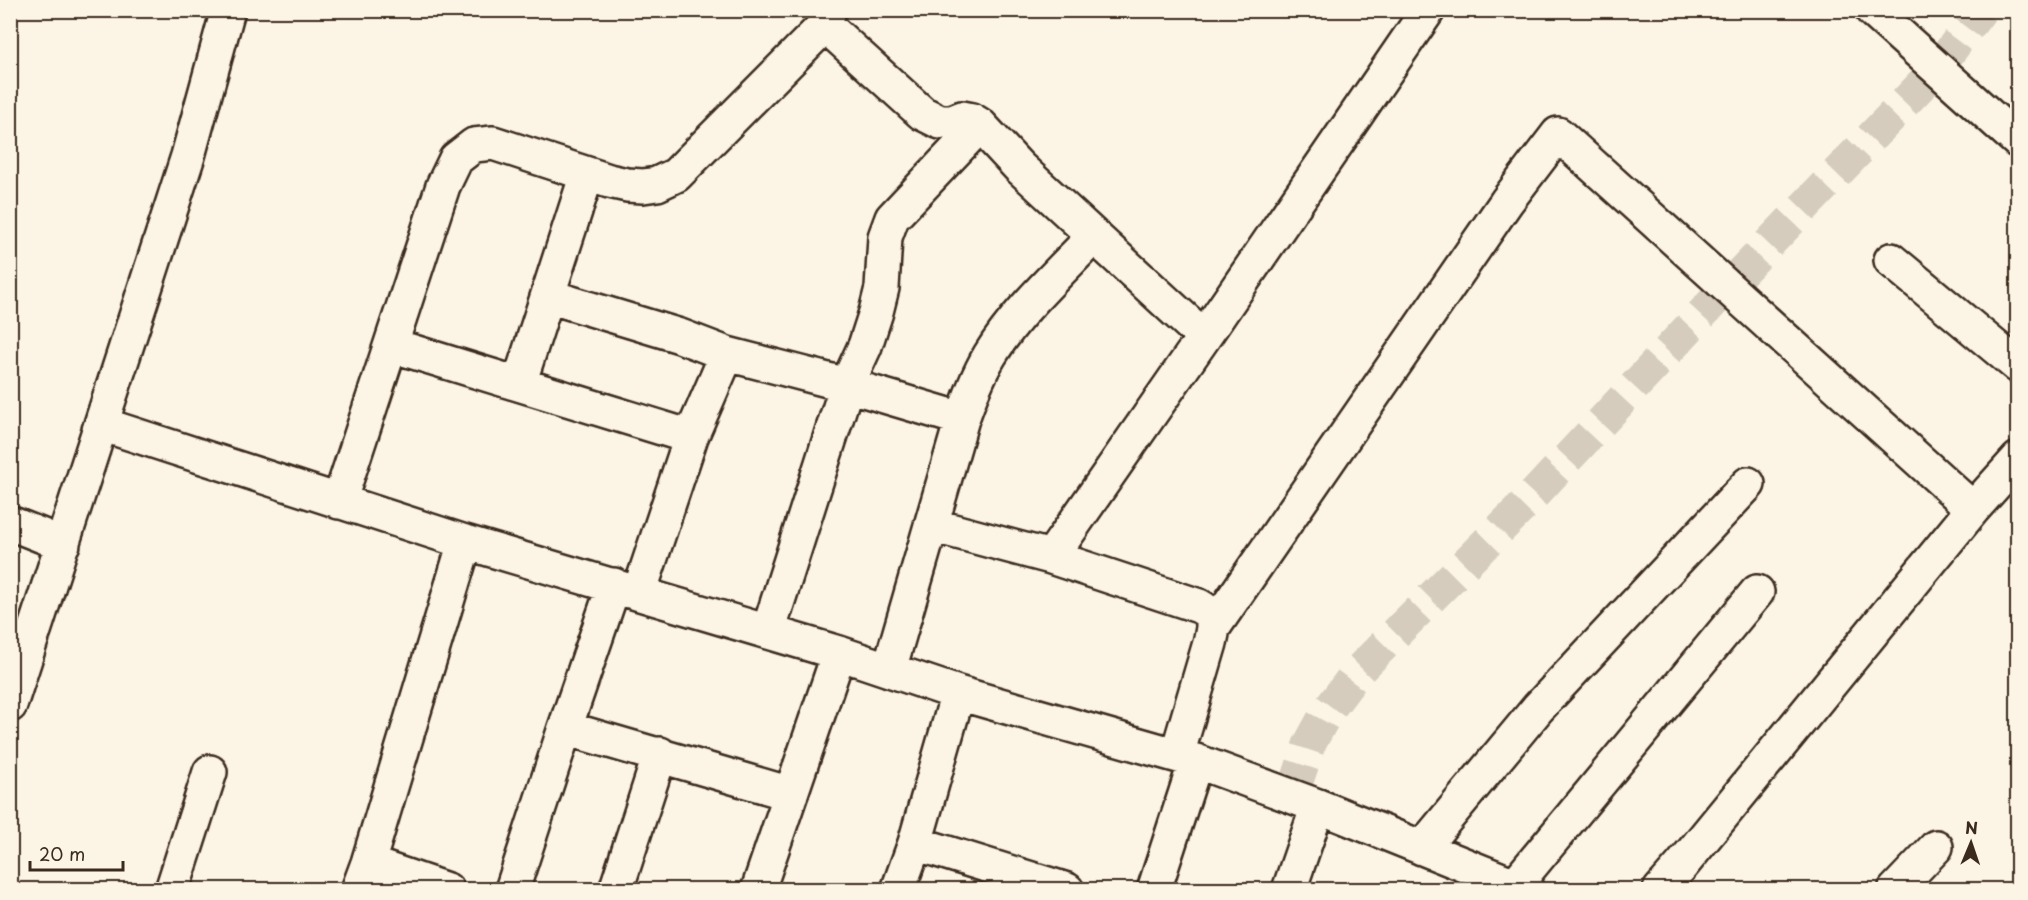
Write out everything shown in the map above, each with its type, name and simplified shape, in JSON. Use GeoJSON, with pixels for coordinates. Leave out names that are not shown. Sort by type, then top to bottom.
{"type":"FeatureCollection","features":[{"type":"Feature","properties":{"kind":"street"},"geometry":{"type":"LineString","coordinates":[[10,705],[188,156],[228,10]]}},
{"type":"Feature","properties":{"kind":"street"},"geometry":{"type":"LineString","coordinates":[[1051,557],[1428,10]]}},
{"type":"Feature","properties":{"kind":"street"},"geometry":{"type":"LineString","coordinates":[[1872,10],[2018,141]]}},
{"type":"Feature","properties":{"kind":"street"},"geometry":{"type":"LineString","coordinates":[[339,502],[443,186],[456,159],[474,145],[493,142],[609,181],[643,186],[657,184],[676,175],[827,18],[922,113],[940,122],[952,122],[962,118],[980,125],[1019,166],[1204,337]]}},
{"type":"Feature","properties":{"kind":"street"},"geometry":{"type":"LineString","coordinates":[[768,632],[847,385],[865,346],[876,312],[882,288],[885,237],[892,218],[980,125]]}},
{"type":"Feature","properties":{"kind":"street"},"geometry":{"type":"LineString","coordinates":[[1213,628],[1507,201],[1558,134],[1973,508]]}},
{"type":"Feature","properties":{"kind":"street"},"geometry":{"type":"LineString","coordinates":[[519,384],[587,174]]}},
{"type":"Feature","properties":{"kind":"street"},"geometry":{"type":"LineString","coordinates":[[889,670],[962,419],[975,384],[990,356],[1010,327],[1094,236]]}},
{"type":"Feature","properties":{"kind":"street"},"geometry":{"type":"LineString","coordinates":[[1891,261],[2018,366]]}},
{"type":"Feature","properties":{"kind":"street"},"geometry":{"type":"LineString","coordinates":[[548,296],[680,336],[727,354],[847,385],[962,419]]}},
{"type":"Feature","properties":{"kind":"street"},"geometry":{"type":"LineString","coordinates":[[391,345],[691,437]]}},
{"type":"Feature","properties":{"kind":"street"},"geometry":{"type":"LineString","coordinates":[[512,890],[566,728],[727,354]]}},
{"type":"Feature","properties":{"kind":"street"},"geometry":{"type":"LineString","coordinates":[[101,424],[465,542],[839,653],[958,693],[1186,758],[1318,806],[1521,887],[1757,592]]}},
{"type":"Feature","properties":{"kind":"street"},"geometry":{"type":"LineString","coordinates":[[1660,890],[1973,508],[2018,459]]}},
{"type":"Feature","properties":{"kind":"street"},"geometry":{"type":"LineString","coordinates":[[1422,848],[1538,708],[1748,484]]}},
{"type":"Feature","properties":{"kind":"street"},"geometry":{"type":"LineString","coordinates":[[10,523],[63,543]]}},
{"type":"Feature","properties":{"kind":"street"},"geometry":{"type":"LineString","coordinates":[[932,525],[1051,557],[1199,606],[1208,611],[1213,618],[1213,628],[1186,758],[1154,890]]}},
{"type":"Feature","properties":{"kind":"street"},"geometry":{"type":"LineString","coordinates":[[447,890],[363,876],[465,542]]}},
{"type":"Feature","properties":{"kind":"street"},"geometry":{"type":"LineString","coordinates":[[758,890],[839,653]]}},
{"type":"Feature","properties":{"kind":"street"},"geometry":{"type":"LineString","coordinates":[[898,890],[915,843],[958,693]]}},
{"type":"Feature","properties":{"kind":"street"},"geometry":{"type":"LineString","coordinates":[[566,728],[791,794]]}},
{"type":"Feature","properties":{"kind":"street"},"geometry":{"type":"LineString","coordinates":[[616,890],[660,754]]}},
{"type":"Feature","properties":{"kind":"street"},"geometry":{"type":"LineString","coordinates":[[172,890],[210,772]]}},
{"type":"Feature","properties":{"kind":"street"},"geometry":{"type":"LineString","coordinates":[[1289,890],[1318,806]]}},
{"type":"Feature","properties":{"kind":"street"},"geometry":{"type":"LineString","coordinates":[[915,843],[1008,881],[1067,890]]}},
{"type":"Feature","properties":{"kind":"street"},"geometry":{"type":"LineString","coordinates":[[1895,890],[1936,847]]}},
{"type":"Feature","properties":{"kind":"tunnel"},"geometry":{"type":"LineString","coordinates":[[1292,796],[1309,745],[1327,712],[1357,672],[1525,504],[1728,286],[1936,70],[1981,10]]}}]}
